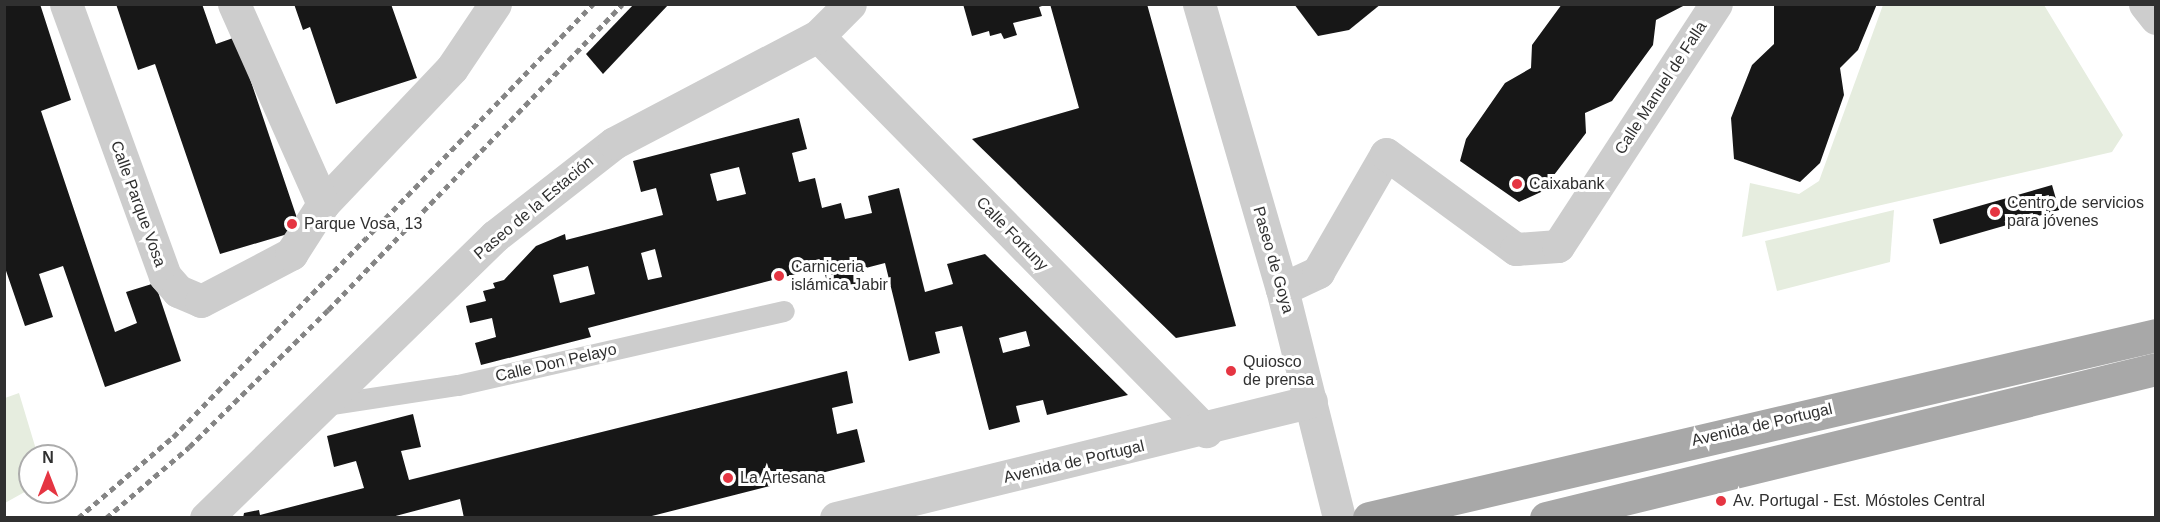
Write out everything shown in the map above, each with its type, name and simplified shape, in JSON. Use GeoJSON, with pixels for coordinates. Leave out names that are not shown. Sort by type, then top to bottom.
{"type":"FeatureCollection","features":[{"type":"Feature","properties":{"kind":"main road","name":"Avenida de Portugal"},"geometry":{"type":"LineString","coordinates":[[1369,518],[2156,335]]}},
{"type":"Feature","properties":{"kind":"main road"},"geometry":{"type":"LineString","coordinates":[[1546,518],[2156,369]]}},
{"type":"Feature","properties":{"kind":"street","name":"Calle Parque Vosa"},"geometry":{"type":"LineString","coordinates":[[66,4],[165,276],[178,291],[201,301],[291,254],[322,204],[452,68],[495,4]]}},
{"type":"Feature","properties":{"kind":"street"},"geometry":{"type":"LineString","coordinates":[[234,4],[322,204]]}},
{"type":"Feature","properties":{"kind":"street","name":"Paseo de la Estación"},"geometry":{"type":"LineString","coordinates":[[206,518],[325,405],[495,236],[614,142],[819,36],[850,4]]}},
{"type":"Feature","properties":{"kind":"street","name":"Paseo de Goya"},"geometry":{"type":"LineString","coordinates":[[1199,4],[1282,289],[1339,518]]}},
{"type":"Feature","properties":{"kind":"street","name":"Calle Manuel de Falla"},"geometry":{"type":"LineString","coordinates":[[1282,289],[1318,272],[1386,154],[1516,249],[1558,246],[1716,4]]}},
{"type":"Feature","properties":{"kind":"street"},"geometry":{"type":"LineString","coordinates":[[2145,4],[2156,18]]}},
{"type":"Feature","properties":{"kind":"street","name":"Calle Fortuny"},"geometry":{"type":"LineString","coordinates":[[819,36],[1206,431]]}},
{"type":"Feature","properties":{"kind":"street","name":"Avenida de Portugal"},"geometry":{"type":"LineString","coordinates":[[836,518],[1206,431],[1311,401]]}},
{"type":"Feature","properties":{"kind":"lane","name":"Calle Don Pelayo"},"geometry":{"type":"LineString","coordinates":[[325,405],[458,385],[784,311]]}},
{"type":"Feature","properties":{"kind":"shaded area"},"geometry":{"type":"Polygon","coordinates":[[[1883,5],[2044,5],[2123,135],[2112,152],[1742,237],[1750,183],[1799,194],[1819,181],[1883,5]]]}},
{"type":"Feature","properties":{"kind":"shaded area"},"geometry":{"type":"Polygon","coordinates":[[[1894,210],[1890,262],[1777,291],[1765,241],[1894,210]]]}},
{"type":"Feature","properties":{"kind":"shaded area"},"geometry":{"type":"Polygon","coordinates":[[[19,393],[34,444],[18,444],[18,496],[5,503],[5,398],[19,393]]]}},
{"type":"Feature","properties":{"kind":"building"},"geometry":{"type":"Polygon","coordinates":[[[4,4],[40,4],[71,100],[41,111],[115,332],[137,323],[126,292],[155,283],[181,361],[105,387],[63,266],[39,274],[53,317],[25,326],[4,265],[4,4]]]}},
{"type":"Feature","properties":{"kind":"building"},"geometry":{"type":"Polygon","coordinates":[[[116,4],[202,4],[216,44],[236,37],[301,230],[220,254],[155,64],[138,70],[116,4]]]}},
{"type":"Feature","properties":{"kind":"building"},"geometry":{"type":"Polygon","coordinates":[[[294,4],[391,4],[417,78],[336,104],[310,27],[303,30],[294,4]]]}},
{"type":"Feature","properties":{"kind":"building"},"geometry":{"type":"Polygon","coordinates":[[[634,4],[669,4],[603,74],[586,54],[634,4]]]}},
{"type":"Feature","properties":{"kind":"building"},"geometry":{"type":"Polygon","coordinates":[[[963,4],[1045,5],[1039,7],[1042,16],[1013,23],[1017,35],[1004,39],[1001,33],[990,36],[989,31],[972,36],[963,4]]]}},
{"type":"Feature","properties":{"kind":"building"},"geometry":{"type":"Polygon","coordinates":[[[1050,4],[1147,4],[1236,326],[1176,338],[972,139],[1079,108],[1050,4]]]}},
{"type":"Feature","properties":{"kind":"building"},"geometry":{"type":"Polygon","coordinates":[[[1294,4],[1381,4],[1349,30],[1318,36],[1294,4]]]}},
{"type":"Feature","properties":{"kind":"building"},"geometry":{"type":"Polygon","coordinates":[[[1562,4],[1687,4],[1656,20],[1653,45],[1612,101],[1585,113],[1586,133],[1541,192],[1519,202],[1460,161],[1466,139],[1505,83],[1531,68],[1532,45],[1562,4]]]}},
{"type":"Feature","properties":{"kind":"building"},"geometry":{"type":"Polygon","coordinates":[[[1774,4],[1877,4],[1858,50],[1840,68],[1844,95],[1820,163],[1800,182],[1734,159],[1731,118],[1752,65],[1774,44],[1774,4]]]}},
{"type":"Feature","properties":{"kind":"building"},"geometry":{"type":"Polygon","coordinates":[[[799,118],[807,149],[792,153],[799,182],[815,178],[822,208],[841,203],[845,219],[872,213],[868,196],[899,188],[925,292],[953,284],[947,264],[985,254],[1128,395],[1047,415],[1043,400],[1016,406],[1020,422],[989,430],[962,326],[935,332],[940,353],[909,361],[885,263],[858,270],[862,285],[830,293],[823,267],[588,328],[591,337],[481,365],[475,343],[496,337],[492,318],[470,323],[466,306],[486,301],[483,291],[495,288],[493,283],[504,280],[536,246],[565,234],[566,240],[663,215],[656,188],[641,192],[633,161],[799,118]],[[739,167],[710,174],[717,201],[746,194],[739,167]],[[655,249],[641,253],[648,280],[662,277],[655,249]],[[588,266],[553,275],[560,303],[595,294],[588,266]],[[1026,331],[999,338],[1003,353],[1030,346],[1026,331]]]}},
{"type":"Feature","properties":{"kind":"building","name":"Centro de servicios para jóvenes"},"geometry":{"type":"Polygon","coordinates":[[[2052,185],[2059,210],[1940,244],[1933,219],[2052,185]]]}},
{"type":"Feature","properties":{"kind":"building"},"geometry":{"type":"Polygon","coordinates":[[[847,371],[853,403],[832,408],[837,434],[857,429],[865,462],[644,518],[464,518],[460,499],[388,518],[243,518],[244,513],[259,510],[260,515],[364,488],[356,461],[334,467],[327,436],[413,414],[421,447],[401,451],[409,480],[847,371]]]}},
{"type":"Feature","properties":{"kind":"railway"},"geometry":{"type":"LineString","coordinates":[[78,518],[173,437],[593,4]]}},
{"type":"Feature","properties":{"kind":"railway"},"geometry":{"type":"LineString","coordinates":[[106,518],[189,447],[328,310],[622,4]]}},
{"type":"Feature","properties":{"kind":"place","name":"Caixabank"},"geometry":{"type":"Point","coordinates":[1517,184]}},
{"type":"Feature","properties":{"kind":"place","name":"Centro de servicios para jóvenes"},"geometry":{"type":"Point","coordinates":[1995,212]}},
{"type":"Feature","properties":{"kind":"place","name":"Parque Vosa, 13"},"geometry":{"type":"Point","coordinates":[292,224]}},
{"type":"Feature","properties":{"kind":"place","name":"Carniceria islámica Jabir"},"geometry":{"type":"Point","coordinates":[779,276]}},
{"type":"Feature","properties":{"kind":"place","name":"Quiosco de prensa"},"geometry":{"type":"Point","coordinates":[1231,371]}},
{"type":"Feature","properties":{"kind":"place","name":"La Artesana"},"geometry":{"type":"Point","coordinates":[728,478]}},
{"type":"Feature","properties":{"kind":"place","name":"Av. Portugal - Est. Móstoles Central"},"geometry":{"type":"Point","coordinates":[1721,501]}}]}
